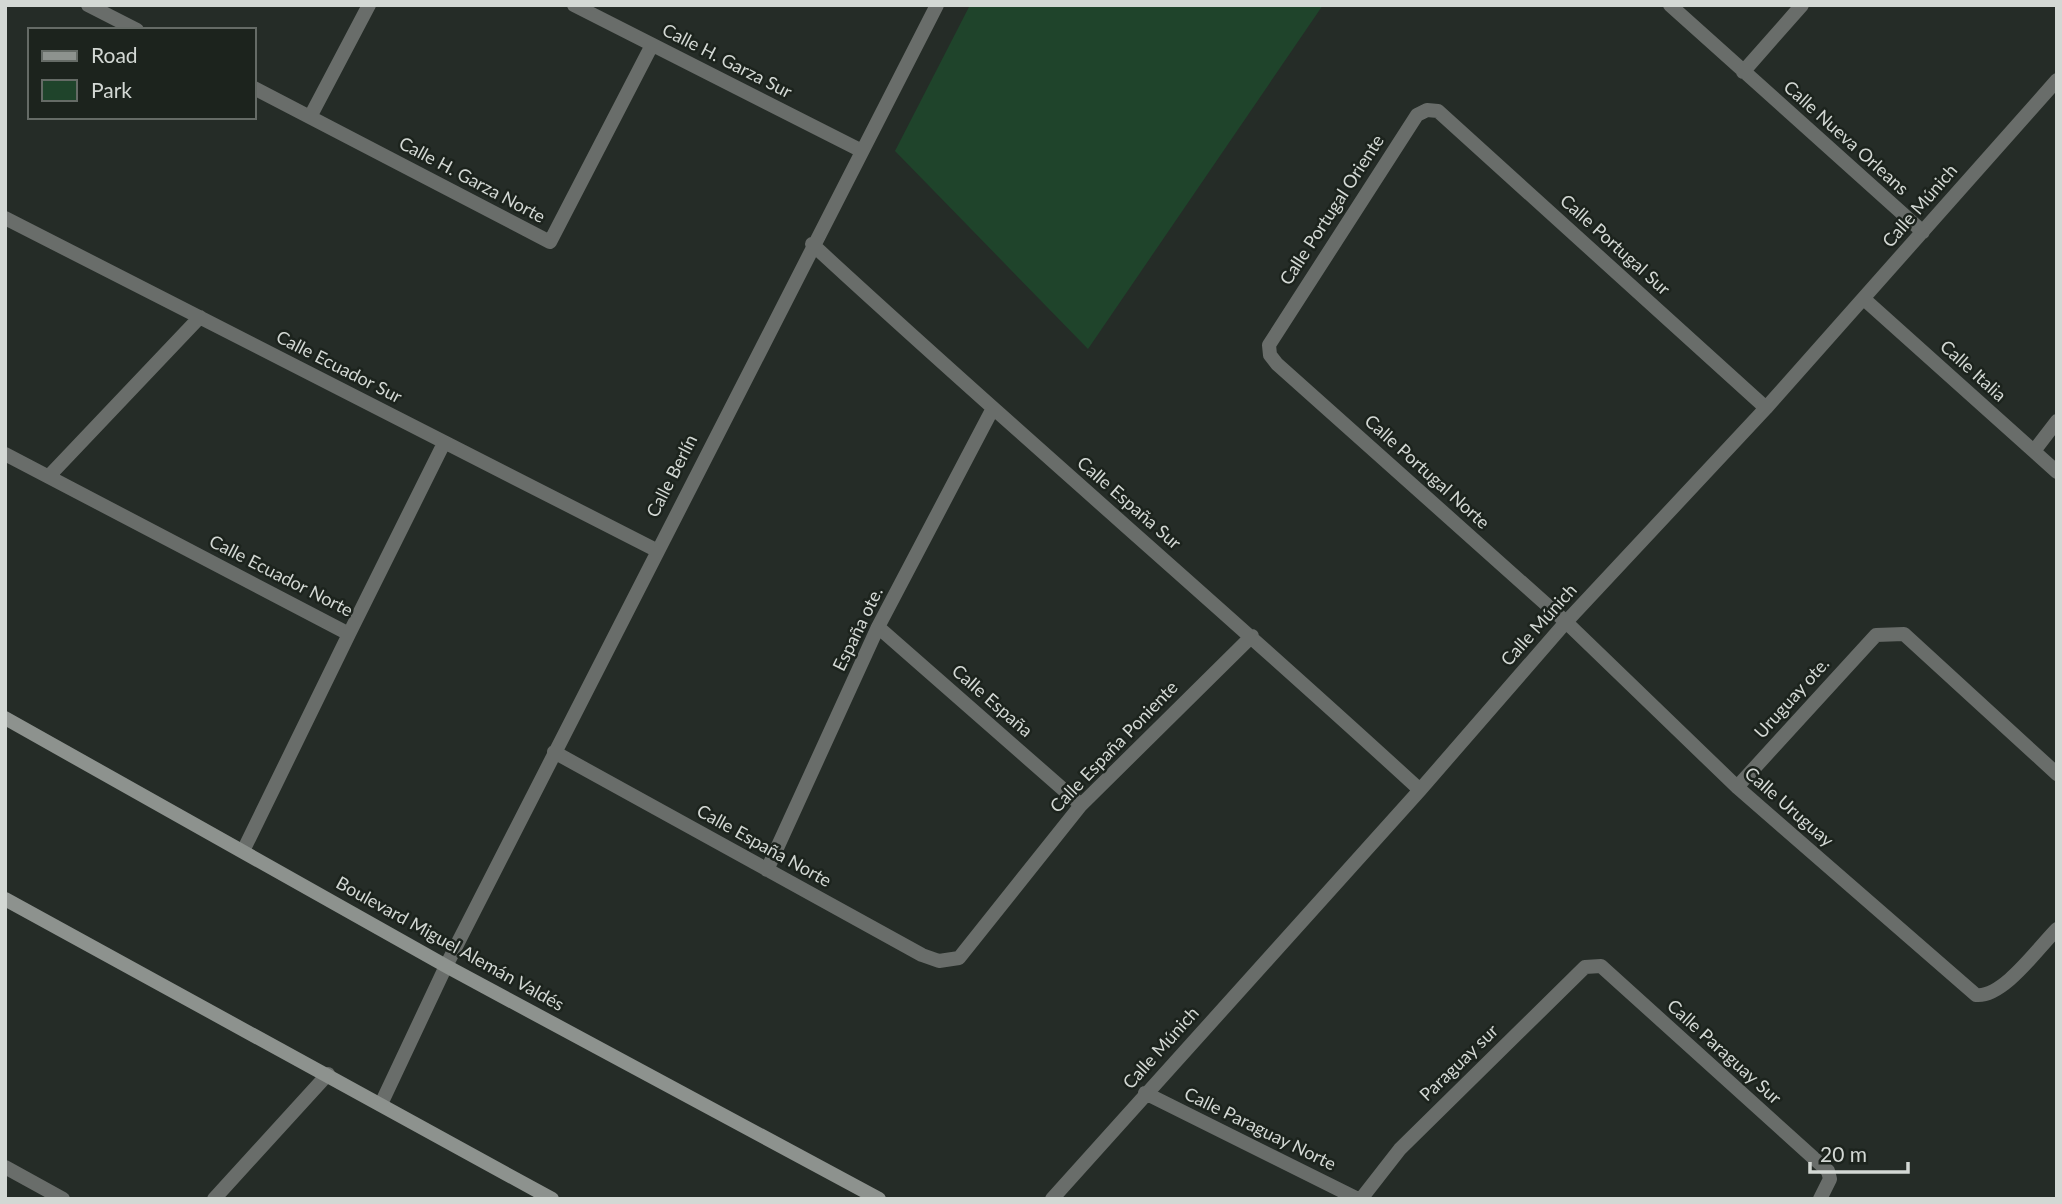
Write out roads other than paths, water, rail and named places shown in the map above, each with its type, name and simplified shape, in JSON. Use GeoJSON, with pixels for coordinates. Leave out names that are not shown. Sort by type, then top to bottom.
{"type":"FeatureCollection","features":[{"type":"Feature","properties":{"kind":"main road","name":"Boulevard Miguel Alemán Valdés"},"geometry":{"type":"LineString","coordinates":[[5,718],[446,965],[879,1199]]}},
{"type":"Feature","properties":{"kind":"main road"},"geometry":{"type":"LineString","coordinates":[[5,900],[328,1074],[552,1199]]}},
{"type":"Feature","properties":{"kind":"street"},"geometry":{"type":"LineString","coordinates":[[88,5],[133,28]]}},
{"type":"Feature","properties":{"kind":"street"},"geometry":{"type":"LineString","coordinates":[[310,117],[369,5]]}},
{"type":"Feature","properties":{"kind":"street","name":"Calle H. Garza Sur"},"geometry":{"type":"LineString","coordinates":[[574,5],[862,151]]}},
{"type":"Feature","properties":{"kind":"street","name":"Calle Berlín"},"geometry":{"type":"LineString","coordinates":[[381,1104],[446,965],[812,244],[937,5]]}},
{"type":"Feature","properties":{"kind":"street","name":"Calle Nueva Orleans"},"geometry":{"type":"LineString","coordinates":[[1670,5],[1923,232]]}},
{"type":"Feature","properties":{"kind":"street"},"geometry":{"type":"LineString","coordinates":[[1743,72],[1802,5]]}},
{"type":"Feature","properties":{"kind":"street","name":"Calle H. Garza Norte"},"geometry":{"type":"LineString","coordinates":[[256,89],[550,242],[652,45]]}},
{"type":"Feature","properties":{"kind":"street","name":"Calle Múnich"},"geometry":{"type":"LineString","coordinates":[[1052,1199],[1420,790],[1566,622],[1766,408],[2057,80]]}},
{"type":"Feature","properties":{"kind":"street","name":"Calle Portugal Oriente"},"geometry":{"type":"LineString","coordinates":[[1269,345],[1416,115],[1427,110],[1438,111]]}},
{"type":"Feature","properties":{"kind":"street","name":"Calle Portugal Sur"},"geometry":{"type":"LineString","coordinates":[[1438,111],[1766,408]]}},
{"type":"Feature","properties":{"kind":"street","name":"Calle Ecuador Sur"},"geometry":{"type":"LineString","coordinates":[[5,218],[656,550]]}},
{"type":"Feature","properties":{"kind":"street","name":"Calle España Sur"},"geometry":{"type":"LineString","coordinates":[[812,244],[992,410],[1252,636],[1420,790]]}},
{"type":"Feature","properties":{"kind":"street","name":"Calle Italia"},"geometry":{"type":"LineString","coordinates":[[1864,299],[2057,472]]}},
{"type":"Feature","properties":{"kind":"street"},"geometry":{"type":"LineString","coordinates":[[49,476],[200,317]]}},
{"type":"Feature","properties":{"kind":"street","name":"Calle Portugal Norte"},"geometry":{"type":"LineString","coordinates":[[1269,345],[1270,355],[1277,364],[1566,622]]}},
{"type":"Feature","properties":{"kind":"street","name":"España ote."},"geometry":{"type":"LineString","coordinates":[[767,870],[878,627],[992,410]]}},
{"type":"Feature","properties":{"kind":"street"},"geometry":{"type":"LineString","coordinates":[[2034,451],[2057,421]]}},
{"type":"Feature","properties":{"kind":"street","name":"Calle Ecuador Norte"},"geometry":{"type":"LineString","coordinates":[[5,454],[349,634],[444,443]]}},
{"type":"Feature","properties":{"kind":"street","name":"Calle Uruguay"},"geometry":{"type":"LineString","coordinates":[[1566,622],[1737,787],[1976,995],[1986,996],[1999,990],[2057,929]]}},
{"type":"Feature","properties":{"kind":"street","name":"Calle España"},"geometry":{"type":"LineString","coordinates":[[878,627],[1081,805]]}},
{"type":"Feature","properties":{"kind":"street"},"geometry":{"type":"LineString","coordinates":[[243,851],[349,634]]}},
{"type":"Feature","properties":{"kind":"street","name":"Uruguay ote."},"geometry":{"type":"LineString","coordinates":[[1737,787],[1876,635],[1904,634],[2057,774]]}},
{"type":"Feature","properties":{"kind":"street","name":"Calle España Poniente"},"geometry":{"type":"LineString","coordinates":[[959,958],[1081,805],[1252,636]]}},
{"type":"Feature","properties":{"kind":"street","name":"Calle España Norte"},"geometry":{"type":"LineString","coordinates":[[554,752],[922,955],[940,961],[959,958]]}},
{"type":"Feature","properties":{"kind":"street","name":"Calle Paraguay Sur"},"geometry":{"type":"LineString","coordinates":[[1594,964],[1601,966],[1828,1171],[1830,1179],[1820,1199]]}},
{"type":"Feature","properties":{"kind":"street","name":"Paraguay sur"},"geometry":{"type":"LineString","coordinates":[[1359,1199],[1400,1149],[1585,967],[1594,964]]}},
{"type":"Feature","properties":{"kind":"street"},"geometry":{"type":"LineString","coordinates":[[215,1199],[328,1074]]}},
{"type":"Feature","properties":{"kind":"street","name":"Calle Paraguay Norte"},"geometry":{"type":"LineString","coordinates":[[1145,1093],[1359,1199]]}},
{"type":"Feature","properties":{"kind":"street"},"geometry":{"type":"LineString","coordinates":[[5,1167],[63,1199]]}}]}
